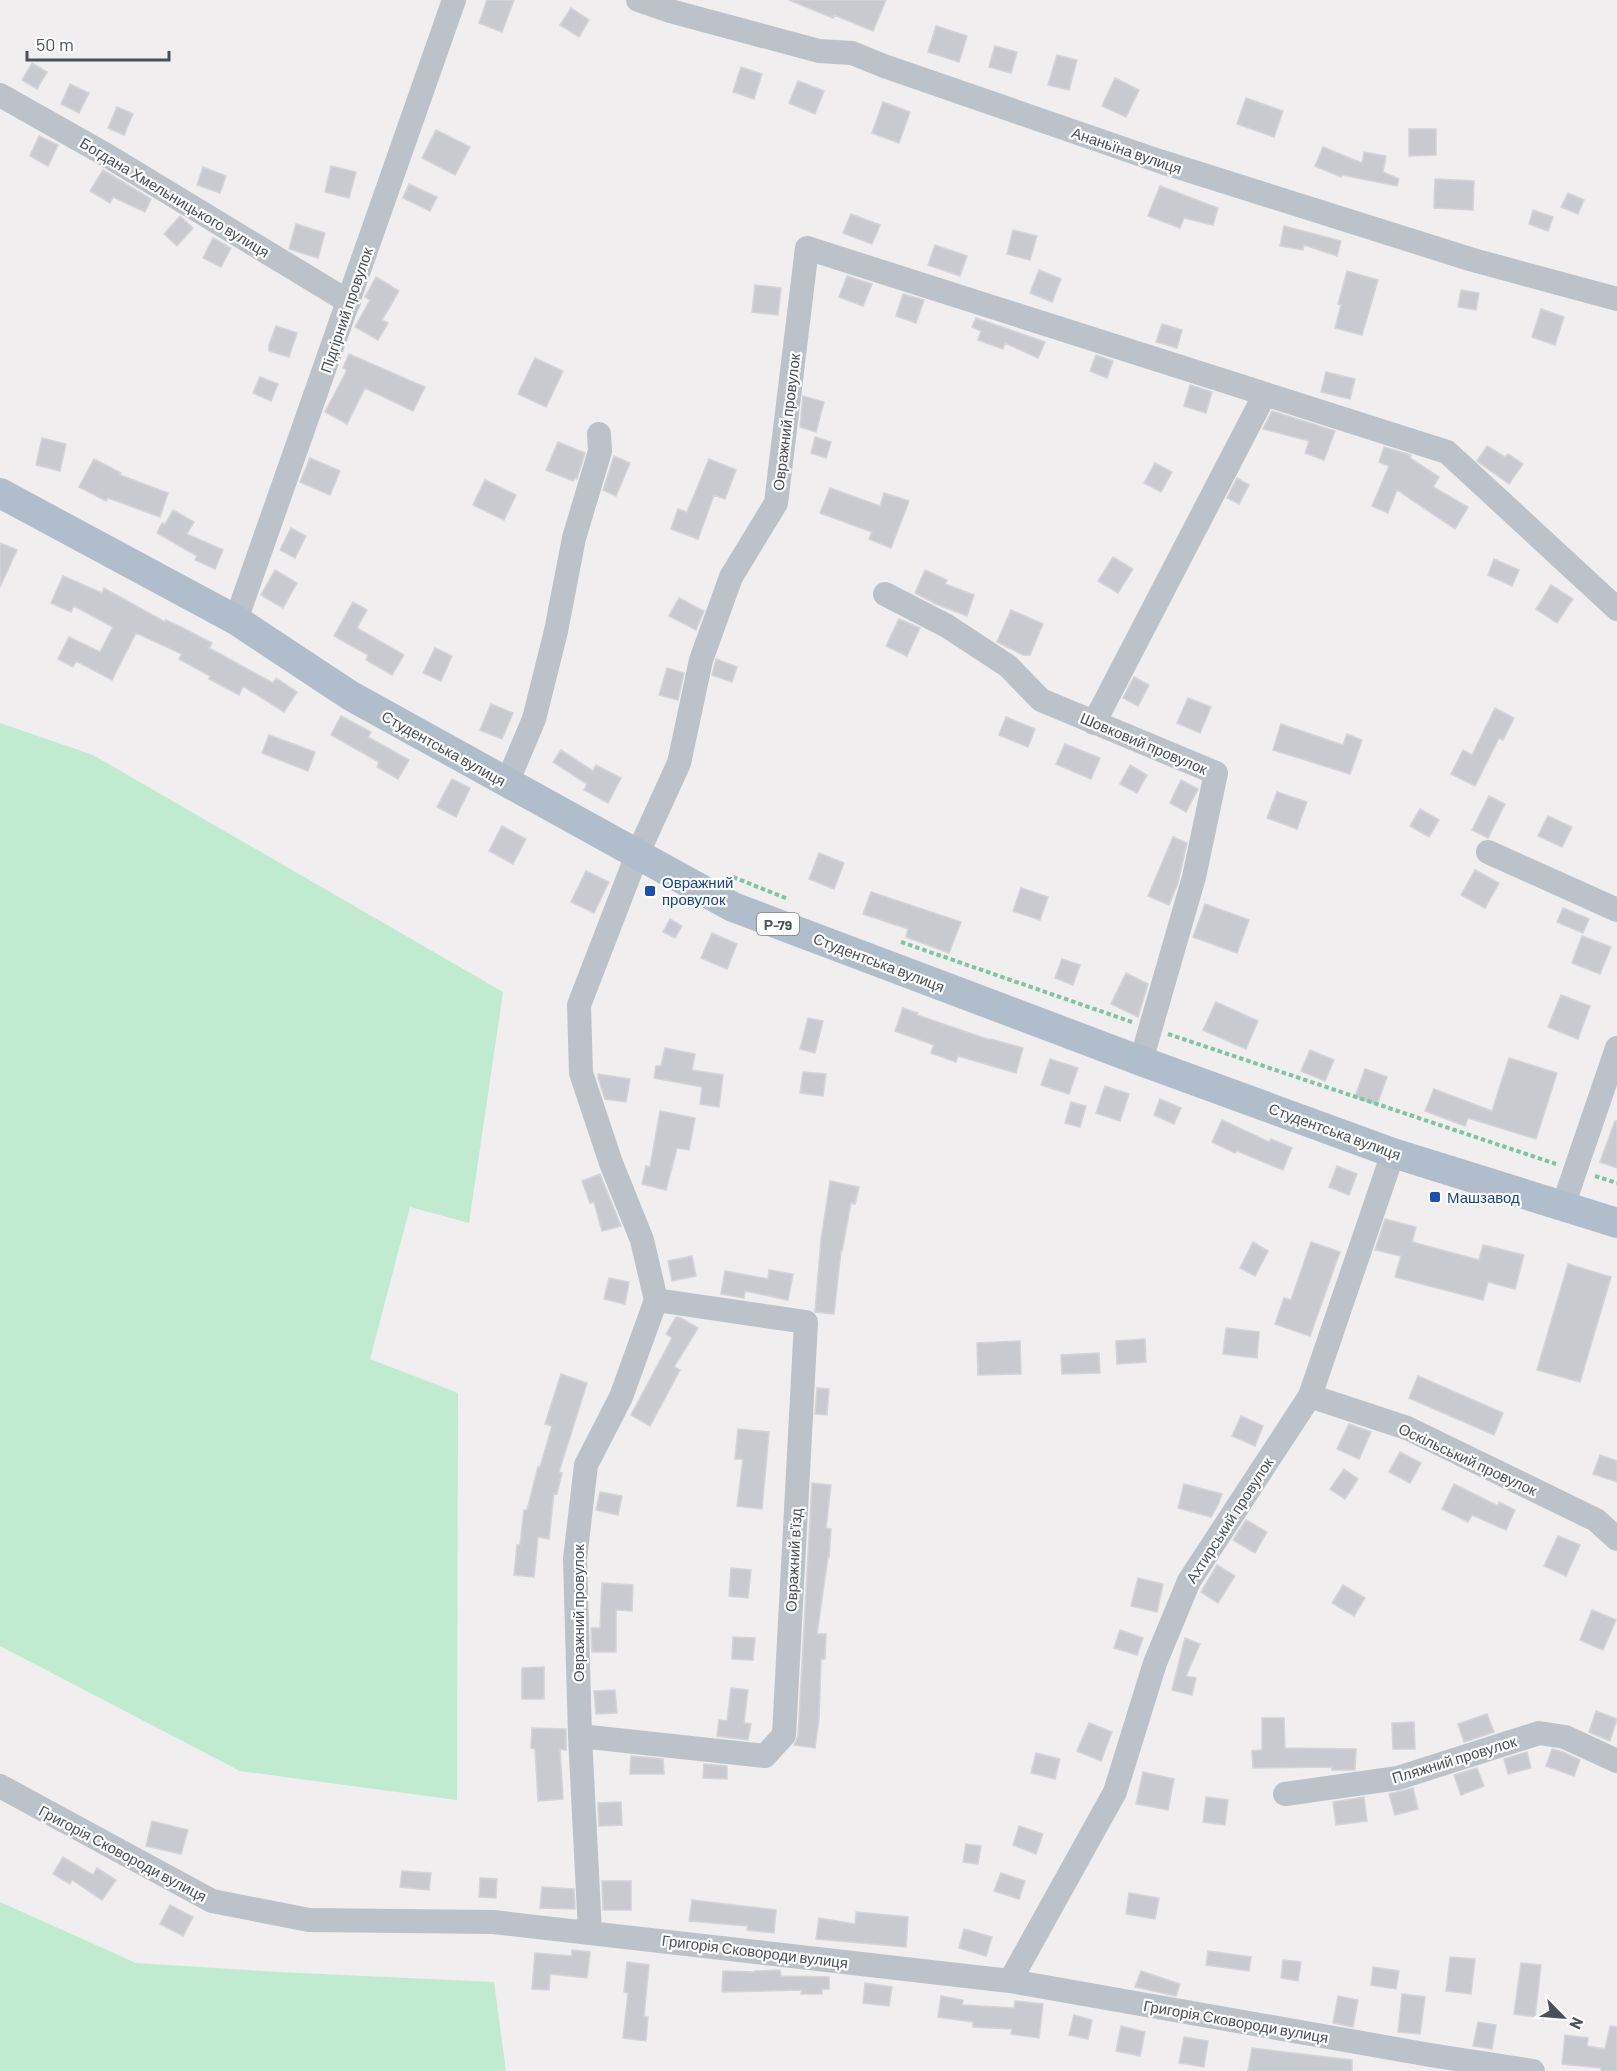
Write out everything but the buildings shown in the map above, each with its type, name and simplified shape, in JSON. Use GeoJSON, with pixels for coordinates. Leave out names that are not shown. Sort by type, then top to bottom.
{"type":"FeatureCollection","features":[{"type":"Feature","properties":{"kind":"main road","name":"Студентська вулиця"},"geometry":{"type":"LineString","coordinates":[[0,493],[236,620],[351,696],[733,907],[1141,1061],[1393,1153],[1617,1223]]}},
{"type":"Feature","properties":{"kind":"street","name":"Підгірний провулок"},"geometry":{"type":"LineString","coordinates":[[236,620],[454,0]]}},
{"type":"Feature","properties":{"kind":"street","name":"Ананьїна вулиця"},"geometry":{"type":"LineString","coordinates":[[638,0],[672,6],[819,51],[852,53],[1159,161],[1473,260],[1617,299]]}},
{"type":"Feature","properties":{"kind":"street","name":"Богдана Хмельницького вулиця"},"geometry":{"type":"LineString","coordinates":[[0,94],[108,156],[349,302]]}},
{"type":"Feature","properties":{"kind":"street","name":"Овражний провулок"},"geometry":{"type":"LineString","coordinates":[[590,1932],[580,1736],[575,1559],[586,1465],[621,1397],[656,1300],[642,1239],[611,1163],[581,1073],[579,1005],[637,855],[679,764],[701,660],[731,577],[776,503],[807,248],[1265,394]]}},
{"type":"Feature","properties":{"kind":"street"},"geometry":{"type":"LineString","coordinates":[[1094,723],[1265,394],[1447,452],[1617,609]]}},
{"type":"Feature","properties":{"kind":"street"},"geometry":{"type":"LineString","coordinates":[[507,783],[534,719],[556,631],[574,538],[600,452],[599,434]]}},
{"type":"Feature","properties":{"kind":"street","name":"Шовковий провулок"},"geometry":{"type":"LineString","coordinates":[[885,594],[947,626],[1008,666],[1041,700],[1216,773],[1194,877],[1141,1061]]}},
{"type":"Feature","properties":{"kind":"street"},"geometry":{"type":"LineString","coordinates":[[1488,852],[1617,910]]}},
{"type":"Feature","properties":{"kind":"street"},"geometry":{"type":"LineString","coordinates":[[1563,1206],[1617,1048]]}},
{"type":"Feature","properties":{"kind":"street","name":"Ахтирський провулок"},"geometry":{"type":"LineString","coordinates":[[1010,1981],[1115,1792],[1155,1663],[1189,1581],[1310,1396],[1393,1153]]}},
{"type":"Feature","properties":{"kind":"street","name":"Овражний в'їзд"},"geometry":{"type":"LineString","coordinates":[[580,1736],[765,1756],[784,1735],[806,1322],[656,1300]]}},
{"type":"Feature","properties":{"kind":"street","name":"Оскільський провулок"},"geometry":{"type":"LineString","coordinates":[[1310,1396],[1407,1428],[1596,1520],[1617,1539]]}},
{"type":"Feature","properties":{"kind":"street","name":"Пляжний провулок"},"geometry":{"type":"LineString","coordinates":[[1285,1794],[1398,1778],[1539,1733],[1565,1737],[1617,1761]]}},
{"type":"Feature","properties":{"kind":"street","name":"Григорія Сковороди вулиця"},"geometry":{"type":"LineString","coordinates":[[0,1786],[212,1901],[309,1920],[493,1922],[1010,1981],[1533,2071]]}},
{"type":"Feature","properties":{"kind":"path"},"geometry":{"type":"LineString","coordinates":[[727,875],[793,902]]}},
{"type":"Feature","properties":{"kind":"path"},"geometry":{"type":"LineString","coordinates":[[893,940],[1150,1029],[1617,1183]]}},
{"type":"Feature","properties":{"kind":"green space"},"geometry":{"type":"Polygon","coordinates":[[[0,723],[93,755],[503,992],[469,1223],[410,1207],[370,1359],[458,1393],[457,1800],[240,1771],[0,1646],[0,723]]]}},
{"type":"Feature","properties":{"kind":"green space"},"geometry":{"type":"Polygon","coordinates":[[[0,1902],[136,1963],[494,1982],[506,2071],[0,2071],[0,1902]]]}},
{"type":"Feature","properties":{"kind":"place","name":"Овражний провулок"},"geometry":{"type":"Point","coordinates":[650,891]}},
{"type":"Feature","properties":{"kind":"place","name":"Машзавод"},"geometry":{"type":"Point","coordinates":[1435,1197]}}]}
